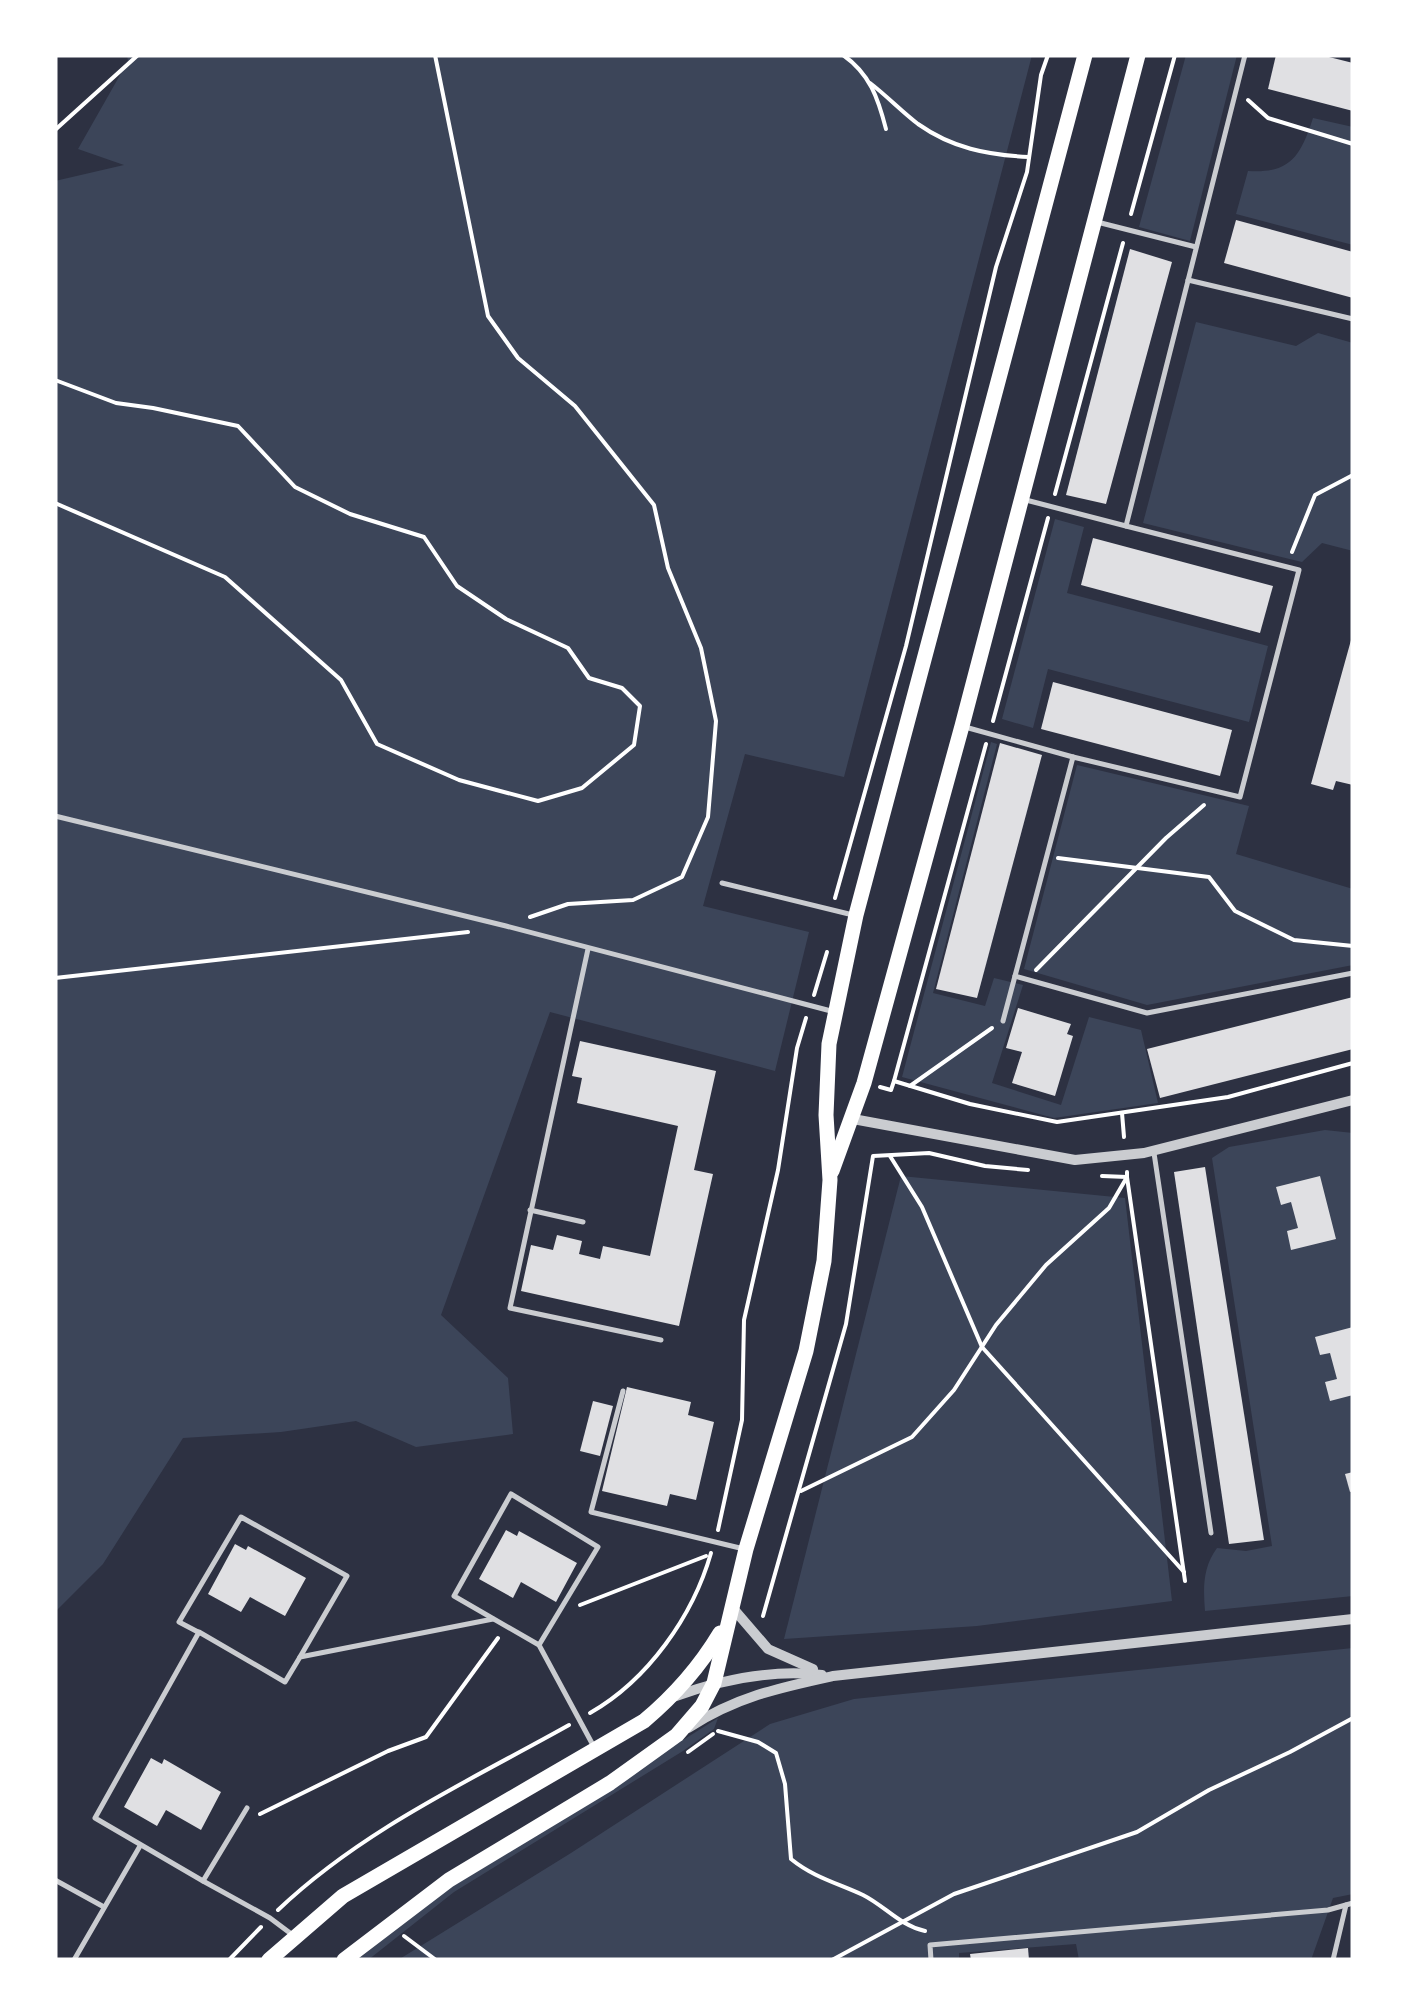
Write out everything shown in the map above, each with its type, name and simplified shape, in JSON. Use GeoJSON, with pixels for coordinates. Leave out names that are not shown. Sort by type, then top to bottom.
{"type":"FeatureCollection","features":[{"type":"Feature","properties":{"kind":"main road"},"geometry":{"type":"LineString","coordinates":[[344,1960],[449,1880],[610,1784],[677,1735],[702,1706],[714,1682],[746,1550],[806,1351],[824,1260],[830,1180],[826,1073],[834,1012],[856,915],[1085,55]]}},
{"type":"Feature","properties":{"kind":"main road"},"geometry":{"type":"LineString","coordinates":[[830,1180],[854,1120],[962,726],[1138,55]]}},
{"type":"Feature","properties":{"kind":"main road"},"geometry":{"type":"LineString","coordinates":[[826,1115],[854,1120]]}},
{"type":"Feature","properties":{"kind":"main road"},"geometry":{"type":"LineString","coordinates":[[269,1960],[344,1896],[644,1720],[700,1665],[729,1614]]}},
{"type":"Feature","properties":{"kind":"street"},"geometry":{"type":"LineString","coordinates":[[854,1120],[1075,1160],[1154,1150],[1353,1100]]}},
{"type":"Feature","properties":{"kind":"street"},"geometry":{"type":"LineString","coordinates":[[729,1614],[768,1649],[833,1676]]}},
{"type":"Feature","properties":{"kind":"street"},"geometry":{"type":"LineString","coordinates":[[677,1735],[721,1706],[769,1689],[833,1676],[1353,1619]]}},
{"type":"Feature","properties":{"kind":"street"},"geometry":{"type":"LineString","coordinates":[[670,1698],[714,1682],[802,1672],[833,1676]]}},
{"type":"Feature","properties":{"kind":"lane"},"geometry":{"type":"LineString","coordinates":[[1126,526],[1245,55]]}},
{"type":"Feature","properties":{"kind":"lane"},"geometry":{"type":"LineString","coordinates":[[1095,221],[1196,248]]}},
{"type":"Feature","properties":{"kind":"lane"},"geometry":{"type":"LineString","coordinates":[[1188,280],[1353,320]]}},
{"type":"Feature","properties":{"kind":"lane"},"geometry":{"type":"LineString","coordinates":[[962,726],[1240,796],[1299,570],[1022,499]]}},
{"type":"Feature","properties":{"kind":"lane"},"geometry":{"type":"LineString","coordinates":[[1003,1021],[1072,756]]}},
{"type":"Feature","properties":{"kind":"lane"},"geometry":{"type":"LineString","coordinates":[[55,816],[506,926],[834,1012]]}},
{"type":"Feature","properties":{"kind":"lane"},"geometry":{"type":"LineString","coordinates":[[722,883],[856,915]]}},
{"type":"Feature","properties":{"kind":"lane"},"geometry":{"type":"LineString","coordinates":[[588,948],[510,1308],[661,1340]]}},
{"type":"Feature","properties":{"kind":"lane"},"geometry":{"type":"LineString","coordinates":[[1015,976],[1147,1013],[1353,973]]}},
{"type":"Feature","properties":{"kind":"lane"},"geometry":{"type":"LineString","coordinates":[[1154,1150],[1210,1533]]}},
{"type":"Feature","properties":{"kind":"lane"},"geometry":{"type":"LineString","coordinates":[[530,1210],[583,1222]]}},
{"type":"Feature","properties":{"kind":"lane"},"geometry":{"type":"LineString","coordinates":[[622,1390],[591,1512],[746,1550]]}},
{"type":"Feature","properties":{"kind":"lane"},"geometry":{"type":"LineString","coordinates":[[539,1645],[598,1546],[512,1494],[454,1596],[539,1645],[595,1750]]}},
{"type":"Feature","properties":{"kind":"lane"},"geometry":{"type":"LineString","coordinates":[[242,1516],[346,1576],[300,1657],[286,1682],[179,1622],[242,1516]]}},
{"type":"Feature","properties":{"kind":"lane"},"geometry":{"type":"LineString","coordinates":[[300,1657],[494,1619]]}},
{"type":"Feature","properties":{"kind":"lane"},"geometry":{"type":"LineString","coordinates":[[198,1632],[94,1818],[295,1936]]}},
{"type":"Feature","properties":{"kind":"lane"},"geometry":{"type":"LineString","coordinates":[[203,1881],[247,1808]]}},
{"type":"Feature","properties":{"kind":"lane"},"geometry":{"type":"LineString","coordinates":[[74,1960],[140,1846]]}},
{"type":"Feature","properties":{"kind":"lane"},"geometry":{"type":"LineString","coordinates":[[55,1880],[104,1907]]}},
{"type":"Feature","properties":{"kind":"lane"},"geometry":{"type":"LineString","coordinates":[[931,1960],[930,1945],[1328,1910],[1349,1904]]}},
{"type":"Feature","properties":{"kind":"lane"},"geometry":{"type":"LineString","coordinates":[[1333,1960],[1349,1904]]}},
{"type":"Feature","properties":{"kind":"path"},"geometry":{"type":"LineString","coordinates":[[55,130],[138,55]]}},
{"type":"Feature","properties":{"kind":"path"},"geometry":{"type":"LineString","coordinates":[[55,978],[361,946],[506,926],[568,904],[633,900],[682,878],[708,817],[716,721],[701,648],[668,568],[654,506],[575,406],[518,358],[488,316],[436,55]]}},
{"type":"Feature","properties":{"kind":"path"},"geometry":{"type":"LineString","coordinates":[[843,55],[857,65],[878,95],[886,129]]}},
{"type":"Feature","properties":{"kind":"path"},"geometry":{"type":"LineString","coordinates":[[230,1960],[327,1866],[407,1815],[579,1719],[641,1676],[701,1588],[742,1420],[744,1320],[778,1170],[797,1048],[831,938],[836,891],[906,646],[996,267],[1029,157],[1041,76],[1048,55]]}},
{"type":"Feature","properties":{"kind":"path"},"geometry":{"type":"LineString","coordinates":[[892,1090],[1175,55]]}},
{"type":"Feature","properties":{"kind":"path"},"geometry":{"type":"LineString","coordinates":[[870,84],[917,123],[955,146],[991,156],[1029,157]]}},
{"type":"Feature","properties":{"kind":"path"},"geometry":{"type":"LineString","coordinates":[[1236,90],[1268,118],[1353,144]]}},
{"type":"Feature","properties":{"kind":"path"},"geometry":{"type":"LineString","coordinates":[[55,380],[116,404],[238,426],[295,487],[350,514],[424,537],[457,586],[506,619],[568,648],[589,678],[622,688],[640,706],[634,745],[582,788],[538,801],[459,780],[377,744],[342,680],[224,577],[55,503]]}},
{"type":"Feature","properties":{"kind":"path"},"geometry":{"type":"LineString","coordinates":[[1288,568],[1315,494],[1353,475]]}},
{"type":"Feature","properties":{"kind":"path"},"geometry":{"type":"LineString","coordinates":[[1027,980],[1136,868],[1219,792]]}},
{"type":"Feature","properties":{"kind":"path"},"geometry":{"type":"LineString","coordinates":[[1046,857],[1208,877],[1234,911],[1294,940],[1353,946]]}},
{"type":"Feature","properties":{"kind":"path"},"geometry":{"type":"LineString","coordinates":[[910,1086],[1003,1021]]}},
{"type":"Feature","properties":{"kind":"path"},"geometry":{"type":"LineString","coordinates":[[894,1081],[970,1104],[1057,1122],[1228,1097],[1353,1063]]}},
{"type":"Feature","properties":{"kind":"path"},"geometry":{"type":"LineString","coordinates":[[762,1616],[846,1324],[873,1156]]}},
{"type":"Feature","properties":{"kind":"path"},"geometry":{"type":"LineString","coordinates":[[890,1156],[922,1207],[982,1346],[1184,1572]]}},
{"type":"Feature","properties":{"kind":"path"},"geometry":{"type":"LineString","coordinates":[[801,1491],[912,1437],[954,1390],[982,1346],[1046,1265],[1109,1208],[1128,1176],[1185,1581]]}},
{"type":"Feature","properties":{"kind":"path"},"geometry":{"type":"LineString","coordinates":[[558,1613],[710,1554]]}},
{"type":"Feature","properties":{"kind":"path"},"geometry":{"type":"LineString","coordinates":[[238,1824],[388,1751],[426,1737],[506,1626]]}},
{"type":"Feature","properties":{"kind":"path"},"geometry":{"type":"LineString","coordinates":[[832,1960],[954,1894],[1138,1832],[1209,1790],[1353,1718]]}},
{"type":"Feature","properties":{"kind":"path"},"geometry":{"type":"LineString","coordinates":[[718,1731],[758,1742],[776,1754],[785,1784],[790,1859],[807,1872],[866,1896],[908,1927],[957,1943]]}},
{"type":"Feature","properties":{"kind":"path"},"geometry":{"type":"LineString","coordinates":[[403,1935],[436,1960]]}},
{"type":"Feature","properties":{"kind":"shaded area"},"geometry":{"type":"Polygon","coordinates":[[[127,55],[1032,55],[844,777],[745,754],[703,906],[809,932],[775,1071],[550,1012],[441,1315],[508,1378],[513,1434],[416,1447],[356,1421],[281,1432],[183,1438],[103,1564],[55,1612],[55,181],[124,165],[78,149],[128,61],[127,55]]]}},
{"type":"Feature","properties":{"kind":"shaded area"},"geometry":{"type":"Polygon","coordinates":[[[1186,55],[1237,55],[1190,241],[1139,227],[1186,55]]]}},
{"type":"Feature","properties":{"kind":"shaded area"},"geometry":{"type":"Polygon","coordinates":[[[1313,118],[1353,127],[1353,245],[1236,214],[1248,171],[1275,169],[1292,160],[1313,118]]]}},
{"type":"Feature","properties":{"kind":"shaded area"},"geometry":{"type":"Polygon","coordinates":[[[1196,322],[1296,346],[1318,333],[1353,343],[1353,551],[1322,543],[1302,562],[1143,523],[1196,322]]]}},
{"type":"Feature","properties":{"kind":"shaded area"},"geometry":{"type":"Polygon","coordinates":[[[1055,519],[1084,527],[1067,593],[1268,646],[1249,722],[1048,669],[1033,728],[1002,719],[1055,519]]]}},
{"type":"Feature","properties":{"kind":"shaded area"},"geometry":{"type":"Polygon","coordinates":[[[991,742],[997,744],[933,993],[985,1006],[994,978],[1023,985],[992,1083],[1061,1105],[1089,1017],[1141,1030],[1158,1103],[1054,1118],[902,1077],[991,742]]]}},
{"type":"Feature","properties":{"kind":"shaded area"},"geometry":{"type":"Polygon","coordinates":[[[1077,765],[1249,806],[1236,854],[1353,889],[1353,965],[1147,1005],[1024,969],[1077,765]]]}},
{"type":"Feature","properties":{"kind":"shaded area"},"geometry":{"type":"Polygon","coordinates":[[[1325,1130],[1353,1133],[1353,1596],[1205,1611],[1205,1578],[1217,1548],[1246,1551],[1272,1546],[1212,1158],[1229,1147],[1325,1130]]]}},
{"type":"Feature","properties":{"kind":"shaded area"},"geometry":{"type":"Polygon","coordinates":[[[901,1176],[1125,1198],[1172,1601],[977,1626],[784,1639],[901,1176]]]}},
{"type":"Feature","properties":{"kind":"shaded area"},"geometry":{"type":"Polygon","coordinates":[[[1353,1648],[1353,1894],[1333,1898],[1311,1960],[1079,1960],[1076,1944],[959,1953],[959,1960],[398,1960],[770,1724],[854,1699],[1353,1648]]]}},
{"type":"Feature","properties":{"kind":"shaded area"},"geometry":{"type":"Polygon","coordinates":[[[718,1718],[714,1729],[683,1751],[454,1892],[368,1960],[357,1960],[448,1888],[718,1718]]]}},
{"type":"Feature","properties":{"kind":"building"},"geometry":{"type":"Polygon","coordinates":[[[1276,55],[1321,55],[1353,63],[1353,111],[1268,89],[1276,55]]]}},
{"type":"Feature","properties":{"kind":"building"},"geometry":{"type":"Polygon","coordinates":[[[1236,220],[1353,252],[1353,298],[1224,263],[1236,220]]]}},
{"type":"Feature","properties":{"kind":"building"},"geometry":{"type":"Polygon","coordinates":[[[1130,249],[1172,262],[1106,504],[1066,495],[1130,249]]]}},
{"type":"Feature","properties":{"kind":"building"},"geometry":{"type":"Polygon","coordinates":[[[1093,538],[1273,586],[1260,633],[1081,585],[1093,538]]]}},
{"type":"Feature","properties":{"kind":"building"},"geometry":{"type":"Polygon","coordinates":[[[1353,633],[1353,785],[1336,781],[1333,790],[1311,784],[1353,633]]]}},
{"type":"Feature","properties":{"kind":"building"},"geometry":{"type":"Polygon","coordinates":[[[1053,682],[1232,730],[1220,776],[1041,729],[1053,682]]]}},
{"type":"Feature","properties":{"kind":"building"},"geometry":{"type":"Polygon","coordinates":[[[1000,743],[1042,755],[977,998],[936,989],[1000,743]]]}},
{"type":"Feature","properties":{"kind":"building"},"geometry":{"type":"Polygon","coordinates":[[[1353,997],[1353,1049],[1160,1098],[1147,1049],[1353,997]]]}},
{"type":"Feature","properties":{"kind":"building"},"geometry":{"type":"Polygon","coordinates":[[[1018,1008],[1071,1024],[1067,1034],[1073,1036],[1055,1096],[1012,1083],[1022,1052],[1006,1048],[1018,1008]]]}},
{"type":"Feature","properties":{"kind":"building"},"geometry":{"type":"Polygon","coordinates":[[[580,1041],[716,1071],[694,1170],[713,1174],[679,1326],[521,1291],[531,1245],[553,1250],[557,1235],[582,1241],[579,1254],[600,1259],[603,1246],[650,1256],[678,1126],[577,1103],[582,1078],[572,1076],[580,1041]]]}},
{"type":"Feature","properties":{"kind":"building"},"geometry":{"type":"Polygon","coordinates":[[[1205,1167],[1264,1540],[1229,1544],[1174,1172],[1205,1167]]]}},
{"type":"Feature","properties":{"kind":"building"},"geometry":{"type":"Polygon","coordinates":[[[1320,1176],[1336,1239],[1291,1250],[1287,1231],[1298,1228],[1291,1202],[1281,1205],[1276,1187],[1320,1176]]]}},
{"type":"Feature","properties":{"kind":"building"},"geometry":{"type":"Polygon","coordinates":[[[1353,1327],[1353,1395],[1330,1401],[1325,1382],[1337,1379],[1330,1353],[1320,1355],[1315,1337],[1353,1327]]]}},
{"type":"Feature","properties":{"kind":"building"},"geometry":{"type":"Polygon","coordinates":[[[627,1387],[691,1402],[688,1415],[714,1422],[696,1500],[670,1494],[667,1506],[602,1491],[627,1387]]]}},
{"type":"Feature","properties":{"kind":"building"},"geometry":{"type":"Polygon","coordinates":[[[593,1401],[613,1406],[600,1456],[580,1451],[593,1401]]]}},
{"type":"Feature","properties":{"kind":"building"},"geometry":{"type":"Polygon","coordinates":[[[1353,1472],[1353,1491],[1350,1492],[1345,1474],[1353,1472]]]}},
{"type":"Feature","properties":{"kind":"building"},"geometry":{"type":"Polygon","coordinates":[[[506,1530],[517,1536],[519,1531],[577,1563],[556,1602],[521,1582],[513,1598],[479,1579],[506,1530]]]}},
{"type":"Feature","properties":{"kind":"building"},"geometry":{"type":"Polygon","coordinates":[[[235,1544],[246,1550],[248,1546],[306,1578],[285,1616],[250,1597],[241,1612],[208,1594],[235,1544]]]}},
{"type":"Feature","properties":{"kind":"building"},"geometry":{"type":"Polygon","coordinates":[[[151,1758],[162,1764],[164,1759],[221,1792],[201,1830],[166,1810],[157,1826],[124,1807],[151,1758]]]}},
{"type":"Feature","properties":{"kind":"building"},"geometry":{"type":"Polygon","coordinates":[[[1028,1948],[1029,1960],[971,1960],[970,1954],[1028,1948]]]}}]}
